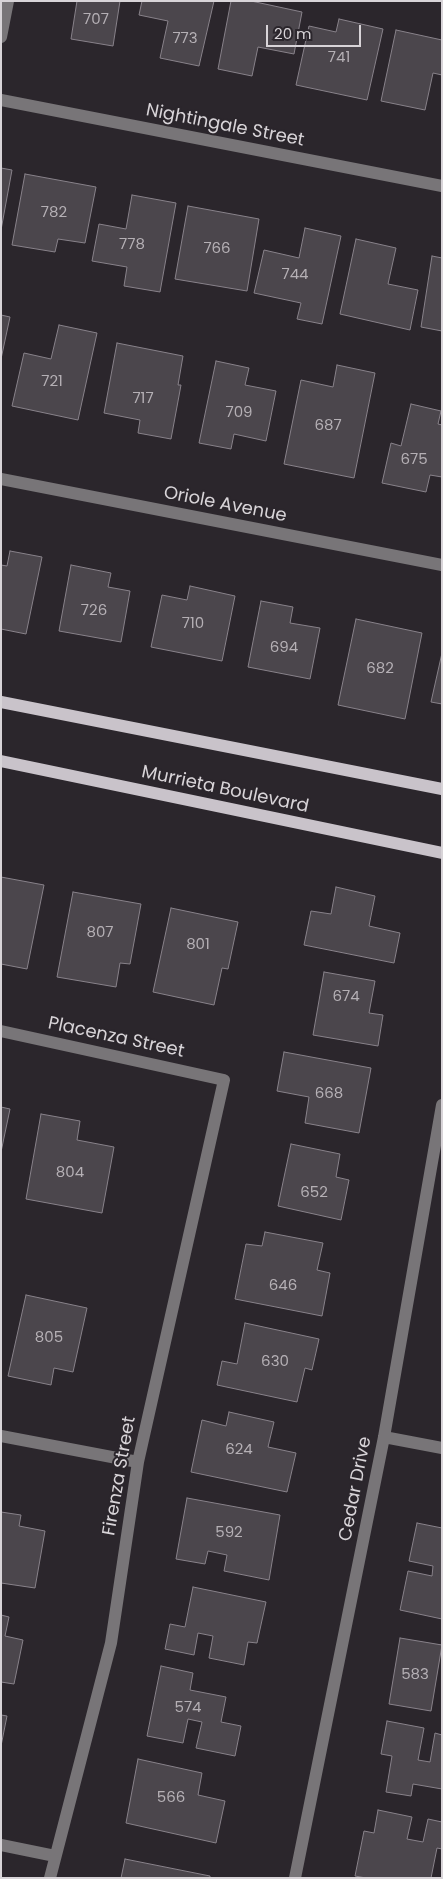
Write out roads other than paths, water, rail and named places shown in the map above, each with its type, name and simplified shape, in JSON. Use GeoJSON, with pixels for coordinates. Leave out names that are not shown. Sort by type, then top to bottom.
{"type":"FeatureCollection","features":[{"type":"Feature","properties":{"kind":"main road"},"geometry":{"type":"LineString","coordinates":[[1,702],[442,788]]}},
{"type":"Feature","properties":{"kind":"main road","name":"Murrieta Boulevard"},"geometry":{"type":"LineString","coordinates":[[1,761],[442,853]]}},
{"type":"Feature","properties":{"kind":"street"},"geometry":{"type":"LineString","coordinates":[[1,37],[8,1]]}},
{"type":"Feature","properties":{"kind":"street","name":"Nightingale Street"},"geometry":{"type":"LineString","coordinates":[[1,100],[442,186]]}},
{"type":"Feature","properties":{"kind":"street","name":"Oriole Avenue"},"geometry":{"type":"LineString","coordinates":[[1,479],[442,565]]}},
{"type":"Feature","properties":{"kind":"street","name":"Placenza Street"},"geometry":{"type":"LineString","coordinates":[[1,1031],[224,1080]]}},
{"type":"Feature","properties":{"kind":"street","name":"Firenza Street"},"geometry":{"type":"LineString","coordinates":[[50,1878],[111,1643],[138,1462],[224,1080]]}},
{"type":"Feature","properties":{"kind":"street","name":"Cedar Drive"},"geometry":{"type":"LineString","coordinates":[[295,1878],[384,1437],[442,1106]]}},
{"type":"Feature","properties":{"kind":"street"},"geometry":{"type":"LineString","coordinates":[[1,1436],[138,1462]]}},
{"type":"Feature","properties":{"kind":"street"},"geometry":{"type":"LineString","coordinates":[[384,1437],[442,1448]]}},
{"type":"Feature","properties":{"kind":"street"},"geometry":{"type":"LineString","coordinates":[[1,1845],[55,1856]]}}]}
